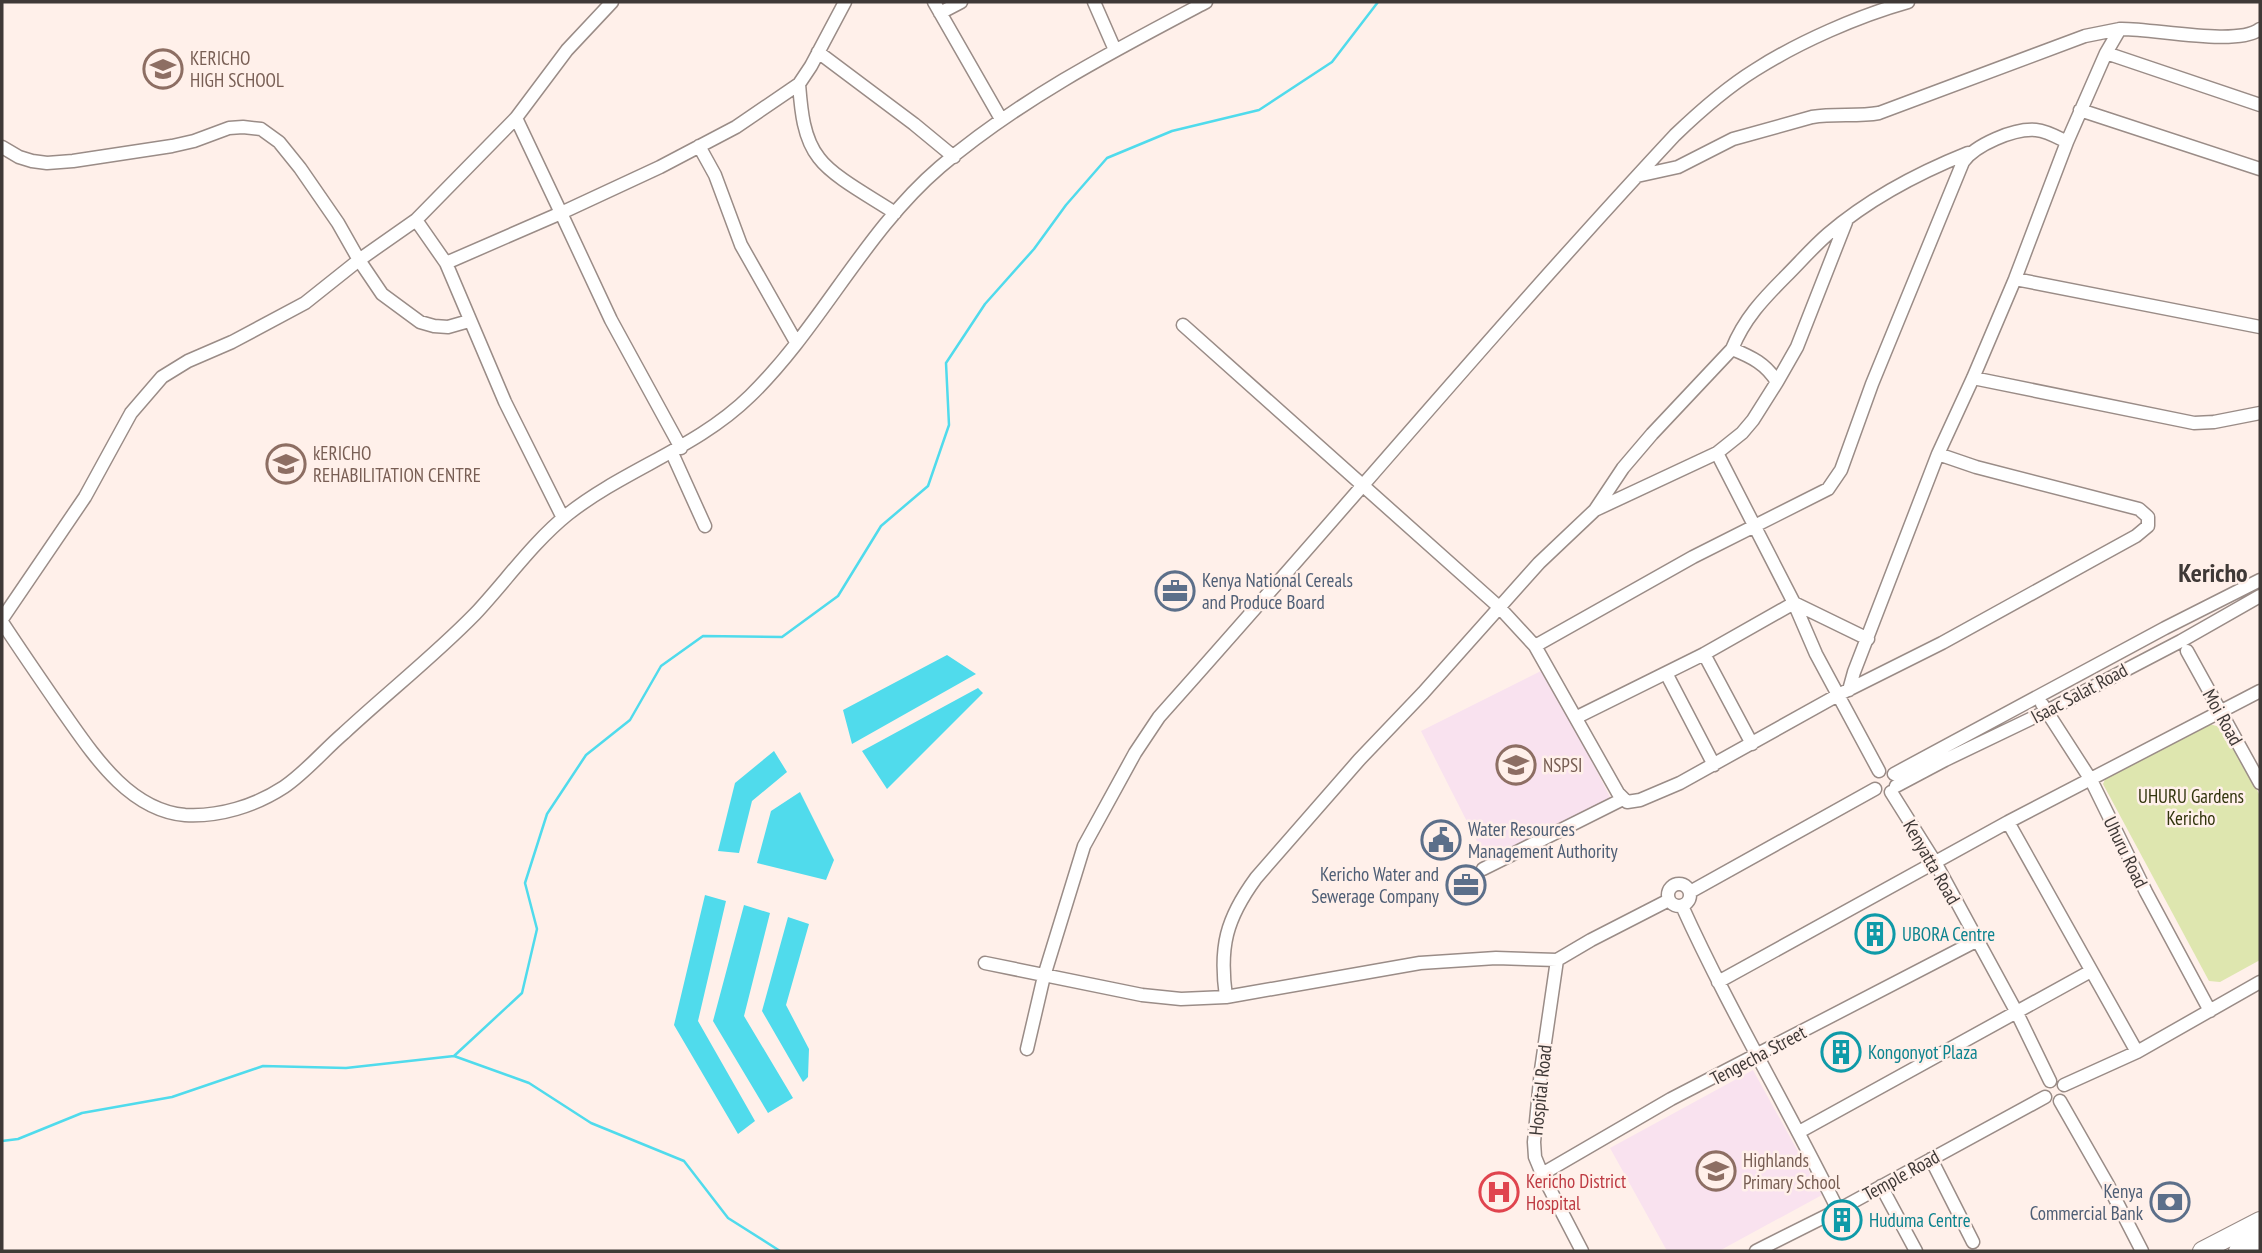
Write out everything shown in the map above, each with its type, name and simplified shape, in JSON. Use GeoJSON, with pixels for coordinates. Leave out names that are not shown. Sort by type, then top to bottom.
{"type":"FeatureCollection","features":[{"type":"Feature","properties":{"kind":"highway"},"geometry":{"type":"LineString","coordinates":[[2202,1251],[2260,1221]]}},
{"type":"Feature","properties":{"kind":"highway"},"geometry":{"type":"LineString","coordinates":[[2238,1251],[2260,1239]]}},
{"type":"Feature","properties":{"kind":"street"},"geometry":{"type":"LineString","coordinates":[[612,2],[568,50],[516,118],[416,220],[305,303],[232,342],[188,361],[162,377],[131,413],[85,497],[2,620],[94,756],[121,784],[142,800],[163,811],[186,815],[234,810],[286,786],[474,614],[564,518],[720,422],[750,396],[796,342],[895,213],[939,169],[1001,119],[1077,71],[1206,2]]}},
{"type":"Feature","properties":{"kind":"street"},"geometry":{"type":"LineString","coordinates":[[446,263],[561,213],[736,127],[799,84],[845,2]]}},
{"type":"Feature","properties":{"kind":"street"},"geometry":{"type":"LineString","coordinates":[[961,2],[937,7],[1001,119]]}},
{"type":"Feature","properties":{"kind":"street"},"geometry":{"type":"LineString","coordinates":[[1094,2],[1115,50]]}},
{"type":"Feature","properties":{"kind":"street"},"geometry":{"type":"LineString","coordinates":[[1027,1049],[1044,976],[1084,846],[1159,717],[1480,348],[1700,111],[1754,70],[1840,27],[1901,3]]}},
{"type":"Feature","properties":{"kind":"street"},"geometry":{"type":"LineString","coordinates":[[1637,176],[1678,167],[1733,139],[1812,117],[1879,113],[2085,36],[2137,28],[2205,37],[2250,34],[2260,29]]}},
{"type":"Feature","properties":{"kind":"street"},"geometry":{"type":"LineString","coordinates":[[1844,692],[1868,639],[1938,454],[2015,279],[2080,110],[2120,29]]}},
{"type":"Feature","properties":{"kind":"street"},"geometry":{"type":"LineString","coordinates":[[818,52],[954,157]]}},
{"type":"Feature","properties":{"kind":"street"},"geometry":{"type":"LineString","coordinates":[[2106,53],[2260,105]]}},
{"type":"Feature","properties":{"kind":"street"},"geometry":{"type":"LineString","coordinates":[[799,84],[804,124],[817,155],[832,171],[895,213]]}},
{"type":"Feature","properties":{"kind":"street"},"geometry":{"type":"LineString","coordinates":[[2080,110],[2260,169]]}},
{"type":"Feature","properties":{"kind":"street"},"geometry":{"type":"LineString","coordinates":[[516,118],[611,320],[677,450],[705,526]]}},
{"type":"Feature","properties":{"kind":"street"},"geometry":{"type":"LineString","coordinates":[[2,147],[19,157],[47,163],[172,146],[229,128],[261,129],[279,142],[300,168],[382,293],[420,322],[434,327],[449,327],[469,321]]}},
{"type":"Feature","properties":{"kind":"street"},"geometry":{"type":"LineString","coordinates":[[1226,997],[1223,952],[1232,916],[1243,895],[1350,769],[1423,693],[1552,549],[1595,510],[1623,468],[1652,433],[1732,349],[1741,328],[1756,306],[1817,244],[1899,184],[2006,135],[2024,130],[2047,133],[2067,142]]}},
{"type":"Feature","properties":{"kind":"street"},"geometry":{"type":"LineString","coordinates":[[699,146],[715,174],[741,245],[796,342]]}},
{"type":"Feature","properties":{"kind":"street"},"geometry":{"type":"LineString","coordinates":[[1535,646],[1693,557],[1828,489],[1835,482],[1956,176],[1970,152]]}},
{"type":"Feature","properties":{"kind":"street"},"geometry":{"type":"LineString","coordinates":[[416,220],[446,263],[505,402],[564,518]]}},
{"type":"Feature","properties":{"kind":"street"},"geometry":{"type":"LineString","coordinates":[[1595,510],[1717,453],[1753,421],[1797,347],[1847,220]]}},
{"type":"Feature","properties":{"kind":"street"},"geometry":{"type":"LineString","coordinates":[[2015,279],[2260,327]]}},
{"type":"Feature","properties":{"kind":"street"},"geometry":{"type":"LineString","coordinates":[[1183,325],[1499,607],[1535,646],[1618,793],[1623,799],[1634,802],[1680,783],[1844,692],[1942,643],[2136,536],[2148,526],[2148,517],[2139,509],[1976,467],[1938,454]]}},
{"type":"Feature","properties":{"kind":"street"},"geometry":{"type":"LineString","coordinates":[[1732,349],[1764,365],[1777,382]]}},
{"type":"Feature","properties":{"kind":"street"},"geometry":{"type":"LineString","coordinates":[[1973,378],[2194,424],[2260,413]]}},
{"type":"Feature","properties":{"kind":"street"},"geometry":{"type":"LineString","coordinates":[[1717,453],[1794,603],[1816,654],[1844,692],[1879,771]]}},
{"type":"Feature","properties":{"kind":"street"},"geometry":{"type":"LineString","coordinates":[[1875,789],[1882,793],[2037,697],[2260,579]]}},
{"type":"Feature","properties":{"kind":"street","name":"Isaac Salat Road"},"geometry":{"type":"LineString","coordinates":[[1893,784],[2047,711],[2260,596]]}},
{"type":"Feature","properties":{"kind":"street"},"geometry":{"type":"LineString","coordinates":[[1794,603],[1868,639]]}},
{"type":"Feature","properties":{"kind":"street"},"geometry":{"type":"LineString","coordinates":[[1577,717],[1704,654],[1794,603]]}},
{"type":"Feature","properties":{"kind":"street"},"geometry":{"type":"LineString","coordinates":[[2165,628],[2174,644],[2187,651],[2188,636],[2181,620]]}},
{"type":"Feature","properties":{"kind":"street","name":"Moi Road"},"geometry":{"type":"LineString","coordinates":[[2187,651],[2260,783]]}},
{"type":"Feature","properties":{"kind":"street"},"geometry":{"type":"LineString","coordinates":[[1704,654],[1752,744]]}},
{"type":"Feature","properties":{"kind":"street"},"geometry":{"type":"LineString","coordinates":[[1666,673],[1714,765]]}},
{"type":"Feature","properties":{"kind":"street"},"geometry":{"type":"LineString","coordinates":[[1718,982],[2008,822],[2260,691]]}},
{"type":"Feature","properties":{"kind":"street","name":"Uhuru Road"},"geometry":{"type":"LineString","coordinates":[[2037,697],[2091,780],[2146,892],[2210,1011]]}},
{"type":"Feature","properties":{"kind":"street"},"geometry":{"type":"LineString","coordinates":[[1875,789],[1874,777],[1879,771],[1887,770],[1893,784]]}},
{"type":"Feature","properties":{"kind":"street","name":"Kenyatta Road"},"geometry":{"type":"LineString","coordinates":[[1893,784],[2016,1011],[2050,1081]]}},
{"type":"Feature","properties":{"kind":"street"},"geometry":{"type":"LineString","coordinates":[[1690,892],[1875,789]]}},
{"type":"Feature","properties":{"kind":"street"},"geometry":{"type":"LineString","coordinates":[[1483,869],[1623,799]]}},
{"type":"Feature","properties":{"kind":"street"},"geometry":{"type":"LineString","coordinates":[[2008,822],[2137,1052]]}},
{"type":"Feature","properties":{"kind":"street"},"geometry":{"type":"LineString","coordinates":[[1676,885],[1684,885],[1690,892],[1690,900],[1682,906],[1675,906],[1669,900],[1668,892],[1676,885]]}},
{"type":"Feature","properties":{"kind":"street"},"geometry":{"type":"LineString","coordinates":[[985,962],[1044,976],[1155,996],[1181,999],[1226,997],[1420,963],[1496,958],[1557,960],[1669,900]]}},
{"type":"Feature","properties":{"kind":"street"},"geometry":{"type":"LineString","coordinates":[[1682,906],[1718,982],[1800,1132],[1838,1210]]}},
{"type":"Feature","properties":{"kind":"street","name":"Tengecha Street"},"geometry":{"type":"LineString","coordinates":[[1542,1174],[1671,1099],[1976,941]]}},
{"type":"Feature","properties":{"kind":"street","name":"Hospital Road"},"geometry":{"type":"LineString","coordinates":[[1557,960],[1534,1126],[1535,1157],[1582,1251]]}},
{"type":"Feature","properties":{"kind":"street"},"geometry":{"type":"LineString","coordinates":[[1800,1132],[2091,971]]}},
{"type":"Feature","properties":{"kind":"street"},"geometry":{"type":"LineString","coordinates":[[2064,1085],[2137,1052],[2260,982]]}},
{"type":"Feature","properties":{"kind":"street"},"geometry":{"type":"LineString","coordinates":[[2058,1080],[2064,1085],[2066,1093],[2060,1101],[2052,1102],[2045,1097],[2043,1089],[2050,1081],[2058,1080]]}},
{"type":"Feature","properties":{"kind":"street","name":"Temple Road"},"geometry":{"type":"LineString","coordinates":[[1756,1251],[1838,1210],[2045,1097]]}},
{"type":"Feature","properties":{"kind":"street"},"geometry":{"type":"LineString","coordinates":[[2060,1101],[2142,1251]]}},
{"type":"Feature","properties":{"kind":"street"},"geometry":{"type":"LineString","coordinates":[[1931,1159],[1973,1242]]}},
{"type":"Feature","properties":{"kind":"street"},"geometry":{"type":"LineString","coordinates":[[1881,1186],[1916,1251]]}},
{"type":"Feature","properties":{"kind":"shaded area","name":"NSPSI"},"geometry":{"type":"Polygon","coordinates":[[[1545,669],[1611,799],[1487,861],[1421,731],[1545,669]]]}},
{"type":"Feature","properties":{"kind":"shaded area","name":"Highlands Primary School"},"geometry":{"type":"Polygon","coordinates":[[[1753,1070],[1822,1195],[1719,1251],[1667,1251],[1610,1148],[1753,1070]]]}},
{"type":"Feature","properties":{"kind":"green space","name":"UHURU Gardens Kericho"},"geometry":{"type":"Polygon","coordinates":[[[2206,723],[2227,729],[2260,796],[2260,960],[2220,982],[2209,981],[2103,784],[2108,773],[2206,723]]]}},
{"type":"Feature","properties":{"kind":"water"},"geometry":{"type":"Polygon","coordinates":[[[947,655],[976,674],[852,744],[843,710],[947,655]]]}},
{"type":"Feature","properties":{"kind":"water"},"geometry":{"type":"Polygon","coordinates":[[[978,688],[983,693],[887,789],[862,751],[978,688]]]}},
{"type":"Feature","properties":{"kind":"water"},"geometry":{"type":"Polygon","coordinates":[[[774,751],[787,772],[752,801],[739,853],[718,851],[735,783],[774,751]]]}},
{"type":"Feature","properties":{"kind":"water"},"geometry":{"type":"Polygon","coordinates":[[[800,792],[834,860],[826,880],[757,863],[771,811],[800,792]]]}},
{"type":"Feature","properties":{"kind":"water"},"geometry":{"type":"Polygon","coordinates":[[[705,895],[726,901],[698,1021],[755,1121],[738,1134],[674,1025],[705,895]]]}},
{"type":"Feature","properties":{"kind":"water"},"geometry":{"type":"Polygon","coordinates":[[[744,905],[770,913],[744,1016],[793,1098],[768,1113],[713,1021],[744,905]]]}},
{"type":"Feature","properties":{"kind":"water"},"geometry":{"type":"Polygon","coordinates":[[[788,917],[809,924],[786,1005],[809,1049],[808,1077],[803,1082],[762,1011],[788,917]]]}},
{"type":"Feature","properties":{"kind":"waterway"},"geometry":{"type":"LineString","coordinates":[[454,1056],[522,993],[537,929],[525,883],[547,814],[586,755],[630,720],[661,666],[703,636],[782,637],[838,596],[881,526],[928,486],[949,425],[946,363],[985,304],[1034,249],[1066,205],[1107,158],[1172,131],[1259,110],[1332,62],[1378,2]]}},
{"type":"Feature","properties":{"kind":"waterway"},"geometry":{"type":"LineString","coordinates":[[2,1141],[18,1139],[82,1113],[172,1097],[263,1066],[346,1068],[454,1056],[529,1083],[591,1123],[684,1161],[728,1218],[780,1251]]}},
{"type":"Feature","properties":{"kind":"place","name":"KERICHO HIGH SCHOOL"},"geometry":{"type":"Point","coordinates":[163,69]}},
{"type":"Feature","properties":{"kind":"place","name":"kERICHO REHABILITATION CENTRE"},"geometry":{"type":"Point","coordinates":[286,464]}},
{"type":"Feature","properties":{"kind":"place","name":"Kenya National Cereals and Produce Board"},"geometry":{"type":"Point","coordinates":[1175,591]}},
{"type":"Feature","properties":{"kind":"place","name":"NSPSI"},"geometry":{"type":"Point","coordinates":[1516,765]}},
{"type":"Feature","properties":{"kind":"place","name":"Water Resources Management Authority"},"geometry":{"type":"Point","coordinates":[1441,840]}},
{"type":"Feature","properties":{"kind":"place","name":"Kericho Water and Sewerage Company"},"geometry":{"type":"Point","coordinates":[1466,885]}},
{"type":"Feature","properties":{"kind":"place","name":"UBORA Centre"},"geometry":{"type":"Point","coordinates":[1875,934]}},
{"type":"Feature","properties":{"kind":"place","name":"Kongonyot Plaza"},"geometry":{"type":"Point","coordinates":[1841,1052]}},
{"type":"Feature","properties":{"kind":"place","name":"Highlands Primary School"},"geometry":{"type":"Point","coordinates":[1716,1171]}},
{"type":"Feature","properties":{"kind":"place","name":"Kericho District Hospital"},"geometry":{"type":"Point","coordinates":[1499,1192]}},
{"type":"Feature","properties":{"kind":"place","name":"Kenya Commercial Bank"},"geometry":{"type":"Point","coordinates":[2170,1202]}},
{"type":"Feature","properties":{"kind":"place","name":"Huduma Centre"},"geometry":{"type":"Point","coordinates":[1842,1220]}},
{"type":"Feature","properties":{"kind":"district","name":"Kericho"},"geometry":{"type":"Point","coordinates":[2213,572]}}]}
